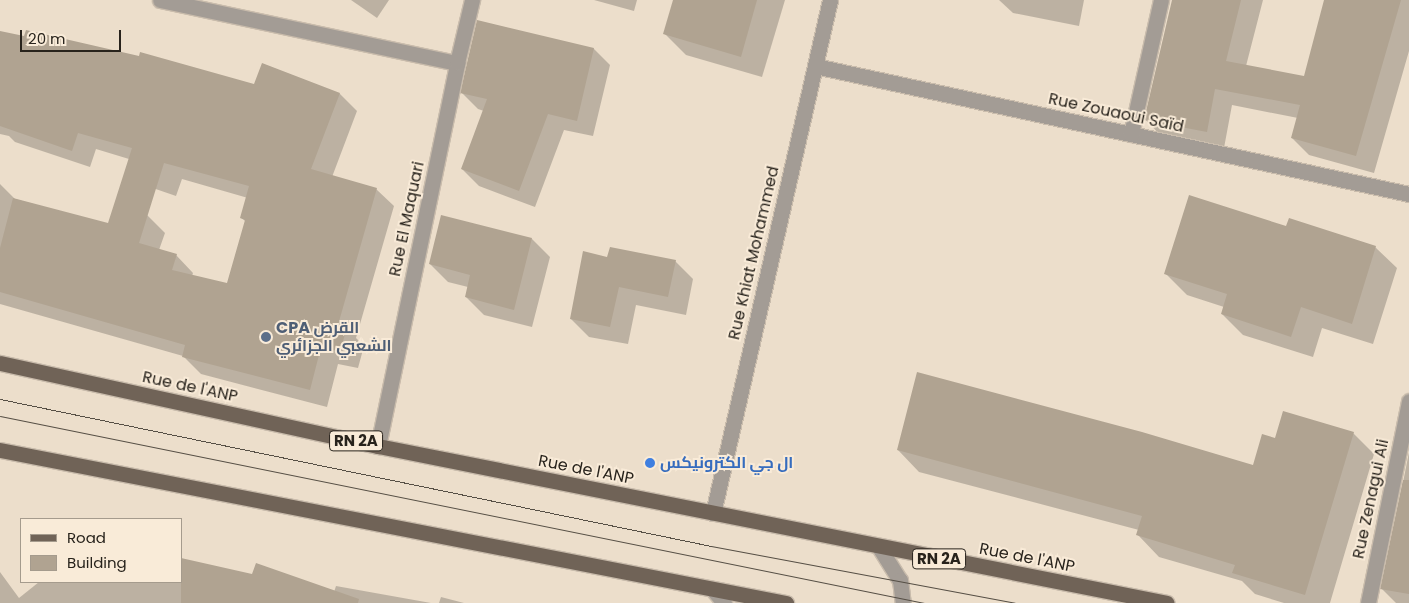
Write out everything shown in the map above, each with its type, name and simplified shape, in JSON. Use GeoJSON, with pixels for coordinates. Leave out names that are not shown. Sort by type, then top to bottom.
{"type":"FeatureCollection","features":[{"type":"Feature","properties":{"kind":"main road","name":"Rue de l'ANP"},"geometry":{"type":"LineString","coordinates":[[0,363],[378,446],[1167,603]]}},
{"type":"Feature","properties":{"kind":"main road"},"geometry":{"type":"LineString","coordinates":[[0,450],[714,591],[786,603]]}},
{"type":"Feature","properties":{"kind":"street"},"geometry":{"type":"LineString","coordinates":[[160,0],[457,63]]}},
{"type":"Feature","properties":{"kind":"street","name":"Rue El Maquari"},"geometry":{"type":"LineString","coordinates":[[378,446],[457,63],[472,0]]}},
{"type":"Feature","properties":{"kind":"street","name":"Rue Khiat Mohammed"},"geometry":{"type":"LineString","coordinates":[[712,513],[830,0]]}},
{"type":"Feature","properties":{"kind":"street"},"geometry":{"type":"LineString","coordinates":[[1131,134],[1161,0]]}},
{"type":"Feature","properties":{"kind":"street","name":"Rue Zouaoui Saïd"},"geometry":{"type":"LineString","coordinates":[[815,66],[1409,194]]}},
{"type":"Feature","properties":{"kind":"street","name":"Rue Zenagui Ali"},"geometry":{"type":"LineString","coordinates":[[1368,603],[1409,401]]}},
{"type":"Feature","properties":{"kind":"street"},"geometry":{"type":"LineString","coordinates":[[879,547],[900,580],[904,603]]}},
{"type":"Feature","properties":{"kind":"street"},"geometry":{"type":"LineString","coordinates":[[714,591],[724,603]]}},
{"type":"Feature","properties":{"kind":"building"},"geometry":{"type":"Polygon","coordinates":[[[673,0],[757,0],[741,57],[663,34],[673,0]]]}},
{"type":"Feature","properties":{"kind":"building"},"geometry":{"type":"Polygon","coordinates":[[[1172,0],[1241,0],[1226,61],[1304,76],[1324,0],[1401,0],[1356,156],[1291,138],[1300,105],[1215,89],[1207,132],[1144,120],[1172,0]]]}},
{"type":"Feature","properties":{"kind":"building"},"geometry":{"type":"Polygon","coordinates":[[[477,20],[594,48],[577,121],[548,114],[519,191],[461,169],[487,99],[460,93],[477,20]]]}},
{"type":"Feature","properties":{"kind":"building"},"geometry":{"type":"Polygon","coordinates":[[[26,30],[139,56],[140,52],[254,84],[262,63],[340,93],[311,169],[377,188],[338,325],[347,327],[340,352],[321,347],[310,390],[182,357],[185,345],[0,292],[0,248],[13,198],[108,223],[132,148],[78,133],[72,151],[0,126],[0,31],[24,36],[26,30]],[[164,163],[139,243],[177,254],[172,270],[227,283],[245,220],[240,218],[249,186],[164,163]]]}},
{"type":"Feature","properties":{"kind":"building"},"geometry":{"type":"Polygon","coordinates":[[[1189,195],[1286,226],[1289,218],[1376,246],[1352,324],[1301,307],[1291,337],[1221,314],[1227,294],[1164,274],[1189,195]]]}},
{"type":"Feature","properties":{"kind":"building"},"geometry":{"type":"Polygon","coordinates":[[[441,215],[532,238],[514,310],[465,297],[470,275],[429,264],[441,215]]]}},
{"type":"Feature","properties":{"kind":"building"},"geometry":{"type":"Polygon","coordinates":[[[610,247],[676,260],[668,297],[619,287],[610,327],[570,319],[583,251],[607,257],[610,247]]]}},
{"type":"Feature","properties":{"kind":"building"},"geometry":{"type":"Polygon","coordinates":[[[917,372],[1142,432],[1253,465],[1262,434],[1275,438],[1283,411],[1354,432],[1305,595],[1232,573],[1235,565],[1136,535],[1142,516],[897,450],[917,372]]]}},
{"type":"Feature","properties":{"kind":"building"},"geometry":{"type":"Polygon","coordinates":[[[1403,480],[1409,480],[1409,594],[1380,589],[1403,480]]]}},
{"type":"Feature","properties":{"kind":"building"},"geometry":{"type":"Polygon","coordinates":[[[182,558],[252,574],[256,563],[359,599],[358,603],[181,603],[182,558]]]}},
{"type":"Feature","properties":{"kind":"tram line"},"geometry":{"type":"LineString","coordinates":[[0,399],[711,546],[1015,603]]}},
{"type":"Feature","properties":{"kind":"tram line"},"geometry":{"type":"LineString","coordinates":[[0,416],[924,603]]}},
{"type":"Feature","properties":{"kind":"place","name":"CPA القرض الشعبي الجزائري"},"geometry":{"type":"Point","coordinates":[266,337]}},
{"type":"Feature","properties":{"kind":"place","name":"ال جي الكترونيكس"},"geometry":{"type":"Point","coordinates":[650,463]}}]}
